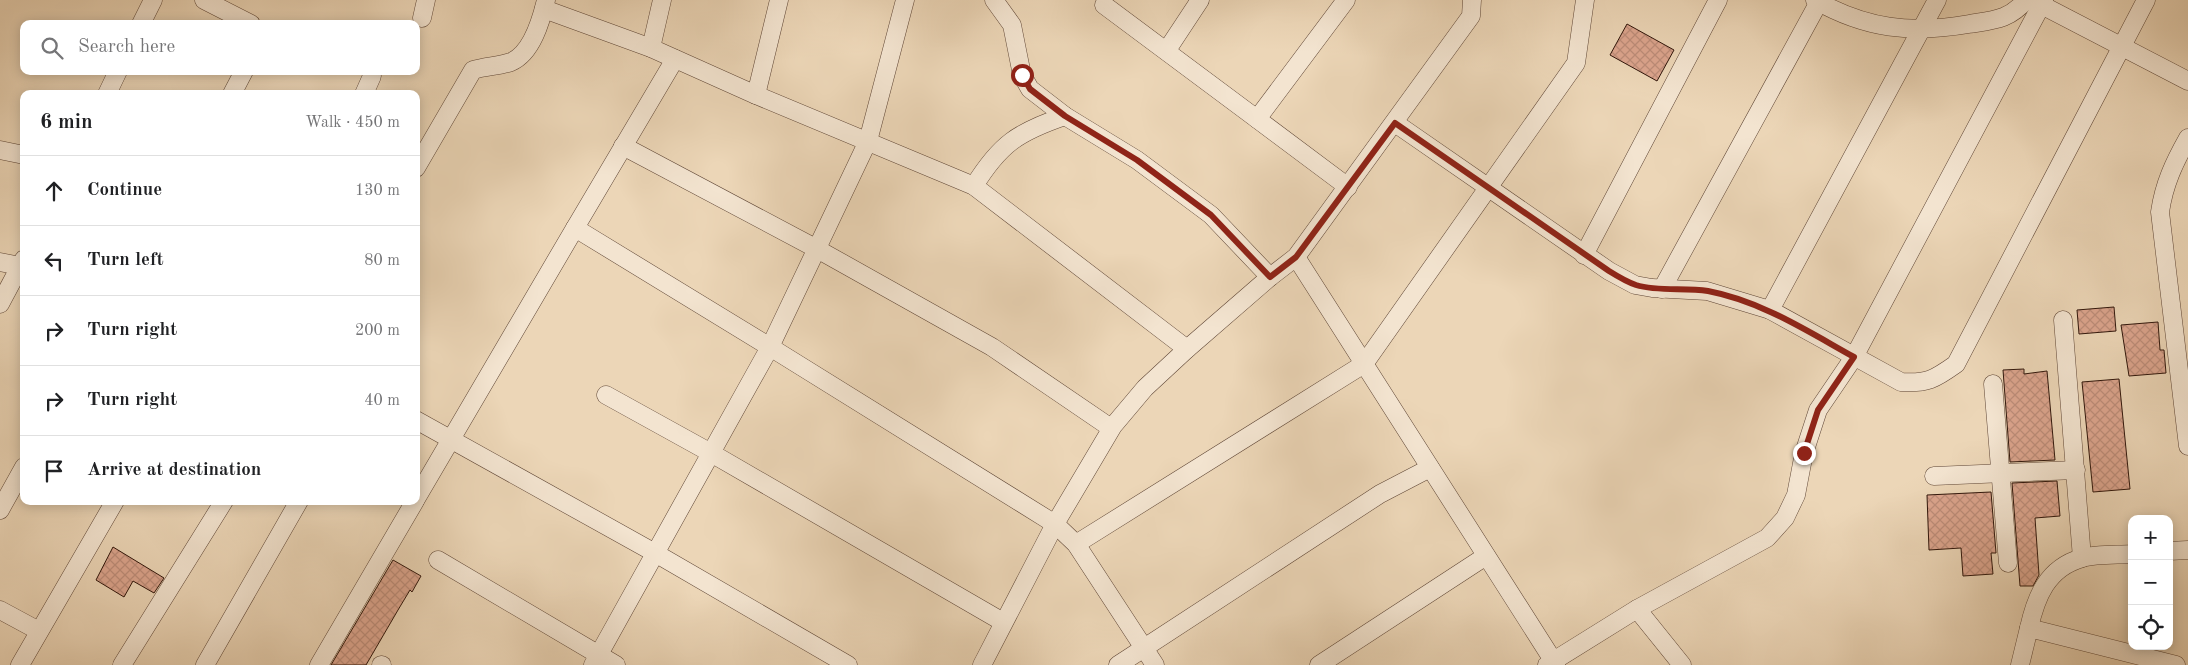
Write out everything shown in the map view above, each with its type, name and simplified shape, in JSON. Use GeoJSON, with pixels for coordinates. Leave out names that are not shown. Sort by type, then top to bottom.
{"type":"FeatureCollection","features":[{"type":"Feature","properties":{"kind":"street"},"geometry":{"type":"LineString","coordinates":[[144,20],[153,0]]}},
{"type":"Feature","properties":{"kind":"street"},"geometry":{"type":"LineString","coordinates":[[204,0],[221,5],[245,20]]}},
{"type":"Feature","properties":{"kind":"street"},"geometry":{"type":"LineString","coordinates":[[422,18],[426,0]]}},
{"type":"Feature","properties":{"kind":"street"},"geometry":{"type":"LineString","coordinates":[[650,48],[662,0]]}},
{"type":"Feature","properties":{"kind":"street"},"geometry":{"type":"LineString","coordinates":[[756,95],[779,0]]}},
{"type":"Feature","properties":{"kind":"street"},"geometry":{"type":"LineString","coordinates":[[595,660],[770,347],[868,141],[905,0]]}},
{"type":"Feature","properties":{"kind":"street"},"geometry":{"type":"LineString","coordinates":[[1168,50],[1200,0]]}},
{"type":"Feature","properties":{"kind":"street"},"geometry":{"type":"LineString","coordinates":[[1257,119],[1346,0]]}},
{"type":"Feature","properties":{"kind":"street"},"geometry":{"type":"LineString","coordinates":[[982,665],[1055,524],[1111,428],[1144,388],[1270,277],[1296,257],[1471,16],[1472,0]]}},
{"type":"Feature","properties":{"kind":"street"},"geometry":{"type":"LineString","coordinates":[[1076,544],[1364,364],[1576,63],[1585,0]]}},
{"type":"Feature","properties":{"kind":"street"},"geometry":{"type":"LineString","coordinates":[[1584,254],[1718,0]]}},
{"type":"Feature","properties":{"kind":"street"},"geometry":{"type":"LineString","coordinates":[[1770,310],[1937,0]]}},
{"type":"Feature","properties":{"kind":"street"},"geometry":{"type":"LineString","coordinates":[[1395,123],[1609,271],[1635,285],[1662,289],[1707,291],[1770,310],[1901,382],[1924,383],[1939,376],[1956,364],[2146,0]]}},
{"type":"Feature","properties":{"kind":"street"},"geometry":{"type":"LineString","coordinates":[[998,1],[1012,25],[1022,75],[1030,89],[1065,116],[1137,160],[1211,215],[1270,277]]}},
{"type":"Feature","properties":{"kind":"street"},"geometry":{"type":"LineString","coordinates":[[1662,289],[1818,1],[1851,18],[1892,29],[1921,30],[1941,29],[1987,21],[2015,13],[2036,1]]}},
{"type":"Feature","properties":{"kind":"street"},"geometry":{"type":"LineString","coordinates":[[2036,1],[2188,81]]}},
{"type":"Feature","properties":{"kind":"street"},"geometry":{"type":"LineString","coordinates":[[1296,257],[1486,556],[1552,664],[1637,609],[1767,538],[1785,518],[1796,496],[1811,428],[1818,410],[1854,357],[2036,1]]}},
{"type":"Feature","properties":{"kind":"street"},"geometry":{"type":"LineString","coordinates":[[420,161],[473,70],[489,64],[509,62],[521,56],[532,40],[545,5],[974,186],[1187,349]]}},
{"type":"Feature","properties":{"kind":"street"},"geometry":{"type":"LineString","coordinates":[[1104,5],[1168,50],[1348,187]]}},
{"type":"Feature","properties":{"kind":"street"},"geometry":{"type":"LineString","coordinates":[[420,493],[675,59]]}},
{"type":"Feature","properties":{"kind":"street"},"geometry":{"type":"LineString","coordinates":[[109,90],[116,75]]}},
{"type":"Feature","properties":{"kind":"street"},"geometry":{"type":"LineString","coordinates":[[234,90],[242,75]]}},
{"type":"Feature","properties":{"kind":"street"},"geometry":{"type":"LineString","coordinates":[[366,90],[372,76]]}},
{"type":"Feature","properties":{"kind":"street"},"geometry":{"type":"LineString","coordinates":[[974,186],[989,162],[1014,137],[1065,116]]}},
{"type":"Feature","properties":{"kind":"street"},"geometry":{"type":"LineString","coordinates":[[2188,138],[2170,171],[2163,192],[2160,212],[2188,446]]}},
{"type":"Feature","properties":{"kind":"street"},"geometry":{"type":"LineString","coordinates":[[623,146],[817,249],[992,347],[1111,428]]}},
{"type":"Feature","properties":{"kind":"street"},"geometry":{"type":"LineString","coordinates":[[0,150],[20,154]]}},
{"type":"Feature","properties":{"kind":"street"},"geometry":{"type":"LineString","coordinates":[[575,228],[1055,524],[1076,544],[1155,665]]}},
{"type":"Feature","properties":{"kind":"street"},"geometry":{"type":"LineString","coordinates":[[0,262],[20,263]]}},
{"type":"Feature","properties":{"kind":"street"},"geometry":{"type":"LineString","coordinates":[[0,304],[20,267]]}},
{"type":"Feature","properties":{"kind":"street"},"geometry":{"type":"LineString","coordinates":[[2063,320],[2082,558]]}},
{"type":"Feature","properties":{"kind":"street"},"geometry":{"type":"LineString","coordinates":[[1993,384],[2008,563]]}},
{"type":"Feature","properties":{"kind":"street"},"geometry":{"type":"LineString","coordinates":[[606,394],[1003,622]]}},
{"type":"Feature","properties":{"kind":"street"},"geometry":{"type":"LineString","coordinates":[[420,422],[655,553],[848,665]]}},
{"type":"Feature","properties":{"kind":"street"},"geometry":{"type":"LineString","coordinates":[[1118,665],[1380,494],[1430,468]]}},
{"type":"Feature","properties":{"kind":"street"},"geometry":{"type":"LineString","coordinates":[[1934,476],[2076,470]]}},
{"type":"Feature","properties":{"kind":"street"},"geometry":{"type":"LineString","coordinates":[[0,510],[20,474]]}},
{"type":"Feature","properties":{"kind":"street"},"geometry":{"type":"LineString","coordinates":[[20,665],[113,505]]}},
{"type":"Feature","properties":{"kind":"street"},"geometry":{"type":"LineString","coordinates":[[122,665],[222,505]]}},
{"type":"Feature","properties":{"kind":"street"},"geometry":{"type":"LineString","coordinates":[[205,665],[297,505]]}},
{"type":"Feature","properties":{"kind":"street"},"geometry":{"type":"LineString","coordinates":[[319,665],[413,505]]}},
{"type":"Feature","properties":{"kind":"street"},"geometry":{"type":"LineString","coordinates":[[2173,551],[2188,550]]}},
{"type":"Feature","properties":{"kind":"street"},"geometry":{"type":"LineString","coordinates":[[2020,665],[2034,604],[2041,588],[2064,567],[2082,558],[2128,554]]}},
{"type":"Feature","properties":{"kind":"street"},"geometry":{"type":"LineString","coordinates":[[1319,665],[1486,556]]}},
{"type":"Feature","properties":{"kind":"street"},"geometry":{"type":"LineString","coordinates":[[438,560],[595,660],[616,665]]}},
{"type":"Feature","properties":{"kind":"street"},"geometry":{"type":"LineString","coordinates":[[1637,609],[1682,665]]}},
{"type":"Feature","properties":{"kind":"street"},"geometry":{"type":"LineString","coordinates":[[0,610],[39,631]]}},
{"type":"Feature","properties":{"kind":"street"},"geometry":{"type":"LineString","coordinates":[[2029,628],[2176,665]]}},
{"type":"Feature","properties":{"kind":"building"},"geometry":{"type":"Polygon","coordinates":[[[1627,24],[1674,50],[1657,81],[1610,55],[1627,24]]]}},
{"type":"Feature","properties":{"kind":"building"},"geometry":{"type":"Polygon","coordinates":[[[2114,307],[2116,331],[2079,334],[2077,310],[2114,307]]]}},
{"type":"Feature","properties":{"kind":"building"},"geometry":{"type":"Polygon","coordinates":[[[2158,322],[2160,350],[2164,350],[2166,373],[2129,376],[2121,325],[2158,322]]]}},
{"type":"Feature","properties":{"kind":"building"},"geometry":{"type":"Polygon","coordinates":[[[2024,369],[2024,374],[2047,371],[2055,460],[2010,462],[2003,370],[2024,369]]]}},
{"type":"Feature","properties":{"kind":"building"},"geometry":{"type":"Polygon","coordinates":[[[2119,379],[2130,489],[2093,492],[2082,382],[2119,379]]]}},
{"type":"Feature","properties":{"kind":"building"},"geometry":{"type":"Polygon","coordinates":[[[2057,481],[2060,516],[2035,518],[2039,575],[2033,586],[2020,586],[2012,483],[2057,481]]]}},
{"type":"Feature","properties":{"kind":"building"},"geometry":{"type":"Polygon","coordinates":[[[1991,492],[1996,553],[1991,553],[1993,574],[1963,576],[1961,548],[1929,550],[1927,495],[1991,492]]]}},
{"type":"Feature","properties":{"kind":"building"},"geometry":{"type":"Polygon","coordinates":[[[113,547],[164,578],[154,593],[133,581],[124,597],[96,580],[113,547]]]}},
{"type":"Feature","properties":{"kind":"building"},"geometry":{"type":"Polygon","coordinates":[[[393,560],[421,576],[412,592],[410,590],[366,665],[331,665],[393,560]]]}},
{"type":"Feature","properties":{"kind":"route"},"geometry":{"type":"LineString","coordinates":[[1022,75],[1030,89],[1065,116],[1137,160],[1211,215],[1270,277],[1296,257],[1395,123],[1609,271],[1635,285],[1662,289],[1707,291],[1728,296],[1770,310],[1854,357],[1818,410],[1804,453]]}}]}
